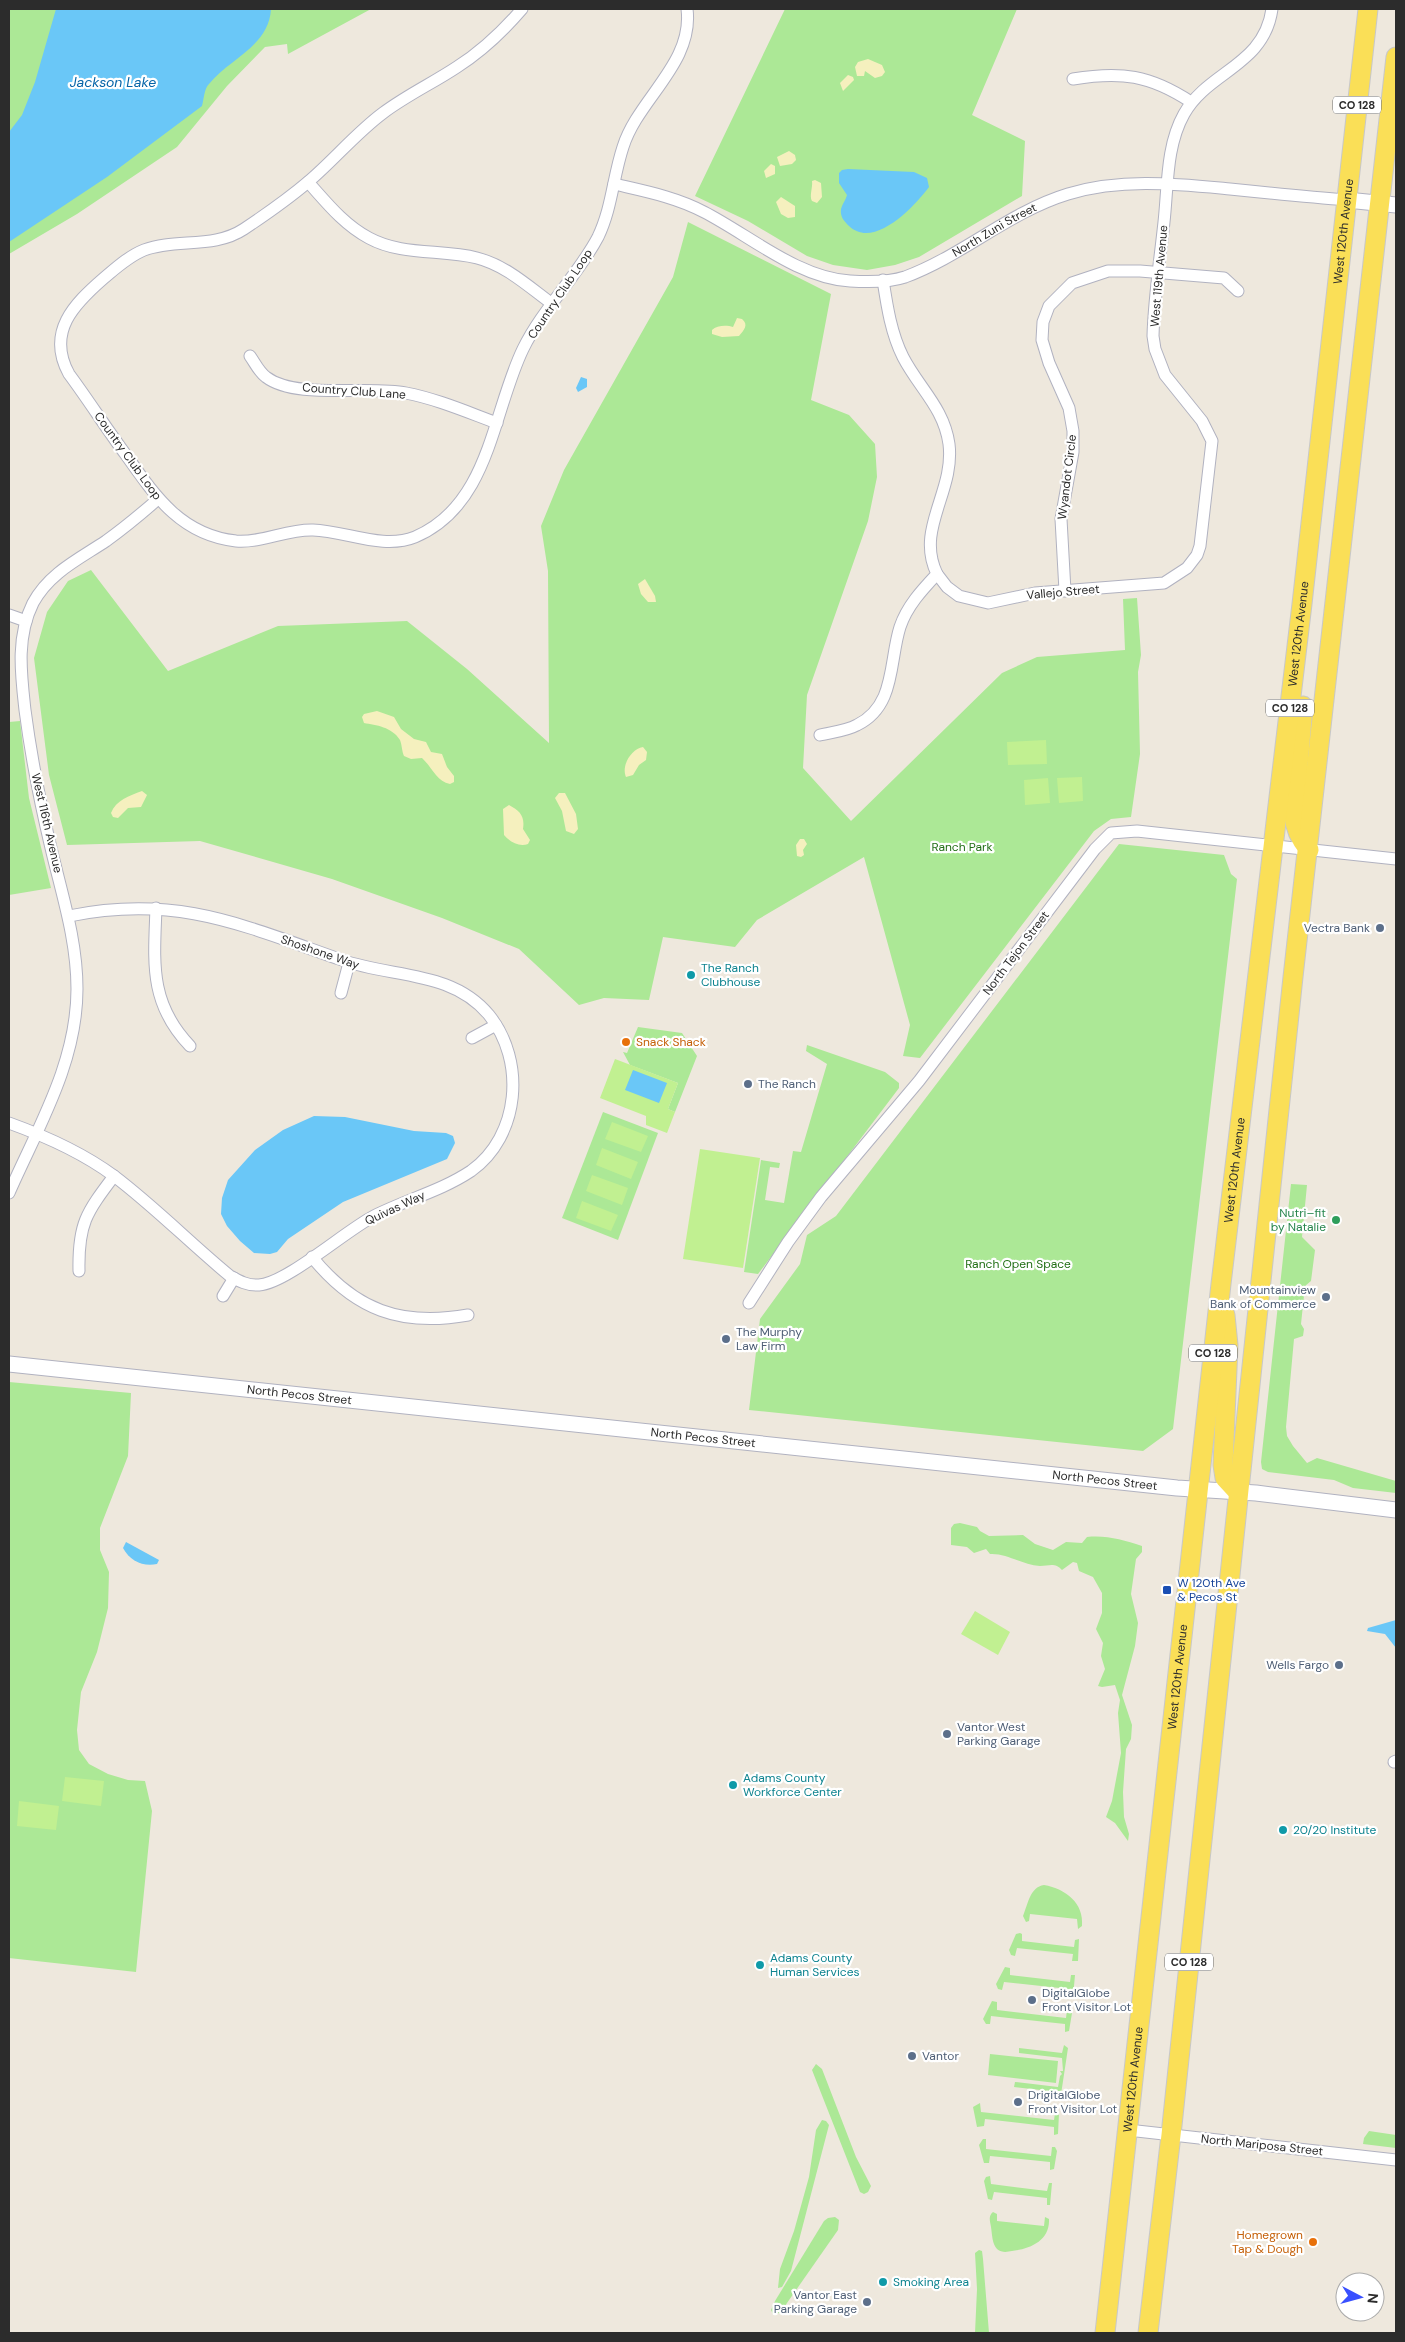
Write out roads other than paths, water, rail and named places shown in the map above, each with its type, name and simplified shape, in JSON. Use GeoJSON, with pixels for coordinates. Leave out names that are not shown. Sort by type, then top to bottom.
{"type":"FeatureCollection","features":[{"type":"Feature","properties":{"kind":"main road","name":"West 120th Avenue"},"geometry":{"type":"LineString","coordinates":[[1104,2333],[1128,2130],[1197,1490],[1302,604],[1368,9]]}},
{"type":"Feature","properties":{"kind":"main road","name":"CO 128"},"geometry":{"type":"LineString","coordinates":[[1148,2333],[1171,2135],[1237,1491],[1309,850],[1388,204],[1396,57]]}},
{"type":"Feature","properties":{"kind":"main road"},"geometry":{"type":"LineString","coordinates":[[1302,604],[1305,676],[1294,825],[1300,838],[1309,850]]}},
{"type":"Feature","properties":{"kind":"main road"},"geometry":{"type":"LineString","coordinates":[[1221,1284],[1228,1345],[1223,1465],[1225,1478],[1237,1491]]}},
{"type":"Feature","properties":{"kind":"street","name":"Country Club Loop"},"geometry":{"type":"LineString","coordinates":[[522,9],[494,40],[457,67],[408,95],[381,114],[308,182],[236,234],[211,241],[144,250],[111,272],[85,295],[69,314],[61,342],[66,368],[158,499],[194,528],[229,540],[248,541],[290,532],[311,530],[383,541],[402,540],[433,528],[456,507],[479,471],[523,349],[551,303],[579,268],[599,235],[609,211],[623,146],[638,115],[669,72],[688,26],[687,9]]}},
{"type":"Feature","properties":{"kind":"street","name":"West 119th Avenue"},"geometry":{"type":"LineString","coordinates":[[1193,561],[1200,546],[1203,530],[1212,441],[1202,421],[1170,383],[1158,361],[1153,336],[1172,142],[1177,127],[1191,102],[1254,50],[1268,26],[1272,9]]}},
{"type":"Feature","properties":{"kind":"street"},"geometry":{"type":"LineString","coordinates":[[1073,79],[1106,74],[1136,76],[1172,89],[1191,102]]}},
{"type":"Feature","properties":{"kind":"street"},"geometry":{"type":"LineString","coordinates":[[308,182],[350,226],[368,238],[399,249],[464,255],[484,260],[510,272],[551,303]]}},
{"type":"Feature","properties":{"kind":"street","name":"North Zuni Street"},"geometry":{"type":"LineString","coordinates":[[614,184],[645,191],[695,208],[770,251],[831,278],[851,281],[903,278],[1019,214],[1051,200],[1107,186],[1168,183],[1388,204]]}},
{"type":"Feature","properties":{"kind":"street","name":"Wyandot Circle"},"geometry":{"type":"LineString","coordinates":[[1065,591],[1062,519],[1073,452],[1073,431],[1069,408],[1045,352],[1042,333],[1045,316],[1060,293],[1078,279],[1108,270],[1224,278],[1238,291]]}},
{"type":"Feature","properties":{"kind":"street"},"geometry":{"type":"LineString","coordinates":[[820,735],[858,725],[874,712],[888,688],[897,640],[904,617],[914,600],[937,574],[931,562],[929,543],[949,467],[947,432],[936,404],[902,356],[890,320],[884,280]]}},
{"type":"Feature","properties":{"kind":"street","name":"Country Club Lane"},"geometry":{"type":"LineString","coordinates":[[250,356],[266,377],[278,383],[316,390],[365,389],[405,392],[497,423]]}},
{"type":"Feature","properties":{"kind":"street","name":"West 116th Avenue"},"geometry":{"type":"LineString","coordinates":[[9,1193],[63,1071],[73,1034],[77,991],[77,966],[68,916],[36,782],[27,722],[20,660],[26,621],[41,592],[60,571],[121,530],[158,499]]}},
{"type":"Feature","properties":{"kind":"street","name":"Vallejo Street"},"geometry":{"type":"LineString","coordinates":[[937,574],[947,587],[959,596],[980,603],[1003,602],[1035,593],[1164,583],[1175,578],[1193,561]]}},
{"type":"Feature","properties":{"kind":"street"},"geometry":{"type":"LineString","coordinates":[[9,615],[26,621]]}},
{"type":"Feature","properties":{"kind":"street","name":"North Tejon Street"},"geometry":{"type":"LineString","coordinates":[[750,1303],[788,1242],[821,1197],[919,1082],[1107,836],[1118,830],[1137,831],[1396,859]]}},
{"type":"Feature","properties":{"kind":"street"},"geometry":{"type":"LineString","coordinates":[[156,908],[154,963],[158,994],[171,1024],[190,1046]]}},
{"type":"Feature","properties":{"kind":"street","name":"Shoshone Way"},"geometry":{"type":"LineString","coordinates":[[68,916],[102,910],[156,908],[212,916],[349,963],[436,980],[454,987],[483,1009],[496,1025],[510,1053],[514,1083]]}},
{"type":"Feature","properties":{"kind":"street"},"geometry":{"type":"LineString","coordinates":[[341,993],[349,963]]}},
{"type":"Feature","properties":{"kind":"street"},"geometry":{"type":"LineString","coordinates":[[472,1038],[496,1025]]}},
{"type":"Feature","properties":{"kind":"street","name":"Quivas Way"},"geometry":{"type":"LineString","coordinates":[[9,1124],[64,1146],[114,1176],[234,1278],[246,1284],[259,1285],[271,1283],[374,1216],[437,1188],[473,1169],[485,1157],[502,1131],[511,1106],[514,1083]]}},
{"type":"Feature","properties":{"kind":"street"},"geometry":{"type":"LineString","coordinates":[[79,1271],[78,1246],[83,1222],[94,1202],[114,1176]]}},
{"type":"Feature","properties":{"kind":"street"},"geometry":{"type":"LineString","coordinates":[[312,1257],[334,1282],[372,1308],[390,1315],[420,1320],[468,1315]]}},
{"type":"Feature","properties":{"kind":"street"},"geometry":{"type":"LineString","coordinates":[[223,1296],[234,1278]]}},
{"type":"Feature","properties":{"kind":"street","name":"North Pecos Street"},"geometry":{"type":"LineString","coordinates":[[9,1364],[1197,1490],[1237,1491],[1396,1510]]}},
{"type":"Feature","properties":{"kind":"street","name":"North Mariposa Street"},"geometry":{"type":"LineString","coordinates":[[1128,2130],[1396,2160]]}},
{"type":"Feature","properties":{"kind":"water","name":"Jackson Lake"},"geometry":{"type":"Polygon","coordinates":[[[56,9],[271,9],[269,22],[256,42],[207,86],[202,106],[107,177],[9,242],[9,132],[22,115],[35,82],[56,9]]]}},
{"type":"Feature","properties":{"kind":"water"},"geometry":{"type":"Polygon","coordinates":[[[842,170],[914,172],[927,178],[929,187],[893,223],[870,233],[859,232],[844,221],[841,214],[841,209],[847,195],[839,183],[839,173],[842,170]]]}},
{"type":"Feature","properties":{"kind":"water"},"geometry":{"type":"Polygon","coordinates":[[[581,377],[587,379],[587,387],[578,392],[576,388],[581,377]]]}},
{"type":"Feature","properties":{"kind":"water"},"geometry":{"type":"Polygon","coordinates":[[[633,1070],[667,1083],[659,1103],[625,1090],[633,1070]]]}},
{"type":"Feature","properties":{"kind":"water"},"geometry":{"type":"Polygon","coordinates":[[[314,1116],[345,1117],[414,1131],[446,1133],[453,1136],[455,1143],[447,1159],[343,1202],[288,1239],[277,1252],[270,1254],[254,1253],[227,1226],[221,1214],[222,1198],[228,1180],[255,1150],[283,1130],[314,1116]]]}},
{"type":"Feature","properties":{"kind":"water"},"geometry":{"type":"Polygon","coordinates":[[[126,1542],[159,1560],[157,1564],[147,1565],[133,1560],[123,1548],[126,1542]]]}},
{"type":"Feature","properties":{"kind":"water"},"geometry":{"type":"Polygon","coordinates":[[[1396,1620],[1396,1648],[1385,1634],[1367,1631],[1368,1628],[1396,1620]]]}},
{"type":"Feature","properties":{"kind":"place","name":"Vectra Bank"},"geometry":{"type":"Point","coordinates":[1380,928]}},
{"type":"Feature","properties":{"kind":"place","name":"The Ranch Clubhouse"},"geometry":{"type":"Point","coordinates":[691,975]}},
{"type":"Feature","properties":{"kind":"place","name":"Snack Shack"},"geometry":{"type":"Point","coordinates":[626,1042]}},
{"type":"Feature","properties":{"kind":"place","name":"The Ranch"},"geometry":{"type":"Point","coordinates":[748,1084]}},
{"type":"Feature","properties":{"kind":"place","name":"Nutri–fit by Natalie"},"geometry":{"type":"Point","coordinates":[1336,1220]}},
{"type":"Feature","properties":{"kind":"place","name":"Mountainview Bank of Commerce"},"geometry":{"type":"Point","coordinates":[1326,1297]}},
{"type":"Feature","properties":{"kind":"place","name":"The Murphy Law Firm"},"geometry":{"type":"Point","coordinates":[726,1339]}},
{"type":"Feature","properties":{"kind":"place","name":"W 120th Ave & Pecos St"},"geometry":{"type":"Point","coordinates":[1167,1590]}},
{"type":"Feature","properties":{"kind":"place","name":"Wells Fargo"},"geometry":{"type":"Point","coordinates":[1339,1665]}},
{"type":"Feature","properties":{"kind":"place","name":"Vantor West Parking Garage"},"geometry":{"type":"Point","coordinates":[947,1734]}},
{"type":"Feature","properties":{"kind":"place","name":"Adams County Workforce Center"},"geometry":{"type":"Point","coordinates":[733,1785]}},
{"type":"Feature","properties":{"kind":"place","name":"20/20 Institute"},"geometry":{"type":"Point","coordinates":[1283,1830]}},
{"type":"Feature","properties":{"kind":"place","name":"Adams County Human Services"},"geometry":{"type":"Point","coordinates":[760,1965]}},
{"type":"Feature","properties":{"kind":"place","name":"DigitalGlobe Front Visitor Lot"},"geometry":{"type":"Point","coordinates":[1032,2000]}},
{"type":"Feature","properties":{"kind":"place","name":"Vantor"},"geometry":{"type":"Point","coordinates":[912,2056]}},
{"type":"Feature","properties":{"kind":"place","name":"DrigitalGlobe Front Visitor Lot"},"geometry":{"type":"Point","coordinates":[1018,2102]}},
{"type":"Feature","properties":{"kind":"place","name":"Homegrown Tap & Dough"},"geometry":{"type":"Point","coordinates":[1313,2242]}},
{"type":"Feature","properties":{"kind":"place","name":"Smoking Area"},"geometry":{"type":"Point","coordinates":[883,2282]}},
{"type":"Feature","properties":{"kind":"place","name":"Vantor East Parking Garage"},"geometry":{"type":"Point","coordinates":[867,2302]}},
{"type":"Feature","properties":{"kind":"park label","name":"Ranch Park"},"geometry":{"type":"Point","coordinates":[962,847]}},
{"type":"Feature","properties":{"kind":"park label","name":"Ranch Open Space"},"geometry":{"type":"Point","coordinates":[1018,1264]}}]}
